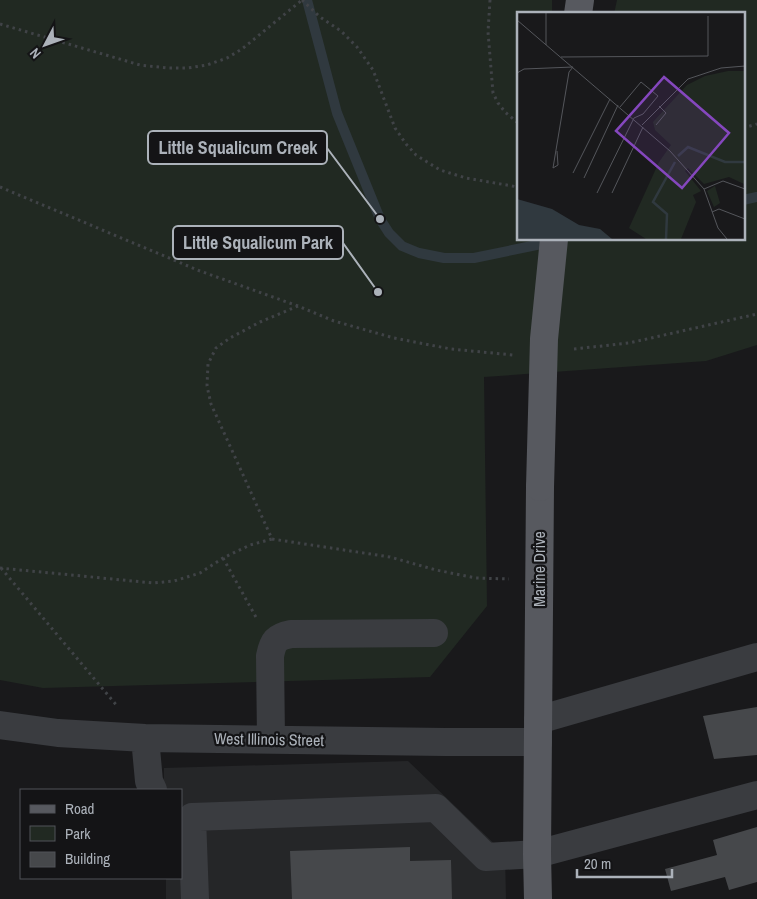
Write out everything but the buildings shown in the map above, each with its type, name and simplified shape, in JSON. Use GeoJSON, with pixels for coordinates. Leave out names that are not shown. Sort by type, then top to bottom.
{"type":"FeatureCollection","features":[{"type":"Feature","properties":{"kind":"main road","name":"Marine Drive"},"geometry":{"type":"LineString","coordinates":[[538,899],[540,487],[544,339],[554,240]]}},
{"type":"Feature","properties":{"kind":"street"},"geometry":{"type":"LineString","coordinates":[[271,739],[270,656],[276,639],[291,634],[434,633]]}},
{"type":"Feature","properties":{"kind":"street","name":"West Illinois Street"},"geometry":{"type":"LineString","coordinates":[[0,725],[58,732],[145,738],[445,742],[538,731],[757,657]]}},
{"type":"Feature","properties":{"kind":"street"},"geometry":{"type":"LineString","coordinates":[[145,738],[153,789]]}},
{"type":"Feature","properties":{"kind":"street"},"geometry":{"type":"LineString","coordinates":[[195,899],[187,840],[192,817],[436,808],[486,857],[537,854],[757,795]]}},
{"type":"Feature","properties":{"kind":"path"},"geometry":{"type":"LineString","coordinates":[[0,24],[140,65],[188,68],[207,65],[227,58],[242,49],[302,0],[320,17],[341,31],[357,47],[373,70],[396,128],[416,156],[440,170],[466,178],[517,187]]}},
{"type":"Feature","properties":{"kind":"path"},"geometry":{"type":"LineString","coordinates":[[490,0],[488,32],[493,93],[498,103],[517,122]]}},
{"type":"Feature","properties":{"kind":"path"},"geometry":{"type":"LineString","coordinates":[[744,128],[757,124]]}},
{"type":"Feature","properties":{"kind":"path"},"geometry":{"type":"LineString","coordinates":[[0,186],[200,271],[334,321],[394,338],[451,349],[515,355]]}},
{"type":"Feature","properties":{"kind":"path"},"geometry":{"type":"LineString","coordinates":[[272,539],[211,404],[207,386],[208,364],[216,348],[230,338],[260,322],[298,306]]}},
{"type":"Feature","properties":{"kind":"path"},"geometry":{"type":"LineString","coordinates":[[572,349],[629,343],[757,314]]}},
{"type":"Feature","properties":{"kind":"path"},"geometry":{"type":"LineString","coordinates":[[0,568],[153,583],[174,581],[200,573],[223,558],[250,545],[272,539],[390,557],[436,570],[476,578],[539,580]]}},
{"type":"Feature","properties":{"kind":"path"},"geometry":{"type":"LineString","coordinates":[[223,558],[272,646]]}},
{"type":"Feature","properties":{"kind":"path"},"geometry":{"type":"LineString","coordinates":[[0,568],[145,738]]}},
{"type":"Feature","properties":{"kind":"shaded area"},"geometry":{"type":"Polygon","coordinates":[[[408,761],[505,854],[506,899],[166,899],[166,879],[182,879],[182,789],[164,789],[164,768],[408,761]]]}},
{"type":"Feature","properties":{"kind":"green space"},"geometry":{"type":"Polygon","coordinates":[[[0,0],[552,0],[552,12],[517,12],[517,240],[744,240],[744,12],[614,12],[617,0],[757,0],[757,345],[706,361],[484,377],[487,606],[430,677],[43,688],[0,680],[0,0]]]}},
{"type":"Feature","properties":{"kind":"waterway"},"geometry":{"type":"LineString","coordinates":[[307,0],[337,113],[380,219],[389,233],[402,246],[419,253],[444,258],[474,258],[551,242]]}},
{"type":"Feature","properties":{"kind":"waterway"},"geometry":{"type":"LineString","coordinates":[[744,200],[757,197]]}},
{"type":"Feature","properties":{"kind":"place","name":"Little Squalicum Creek"},"geometry":{"type":"Point","coordinates":[380,219]}},
{"type":"Feature","properties":{"kind":"place","name":"Little Squalicum Park"},"geometry":{"type":"Point","coordinates":[378,292]}}]}
